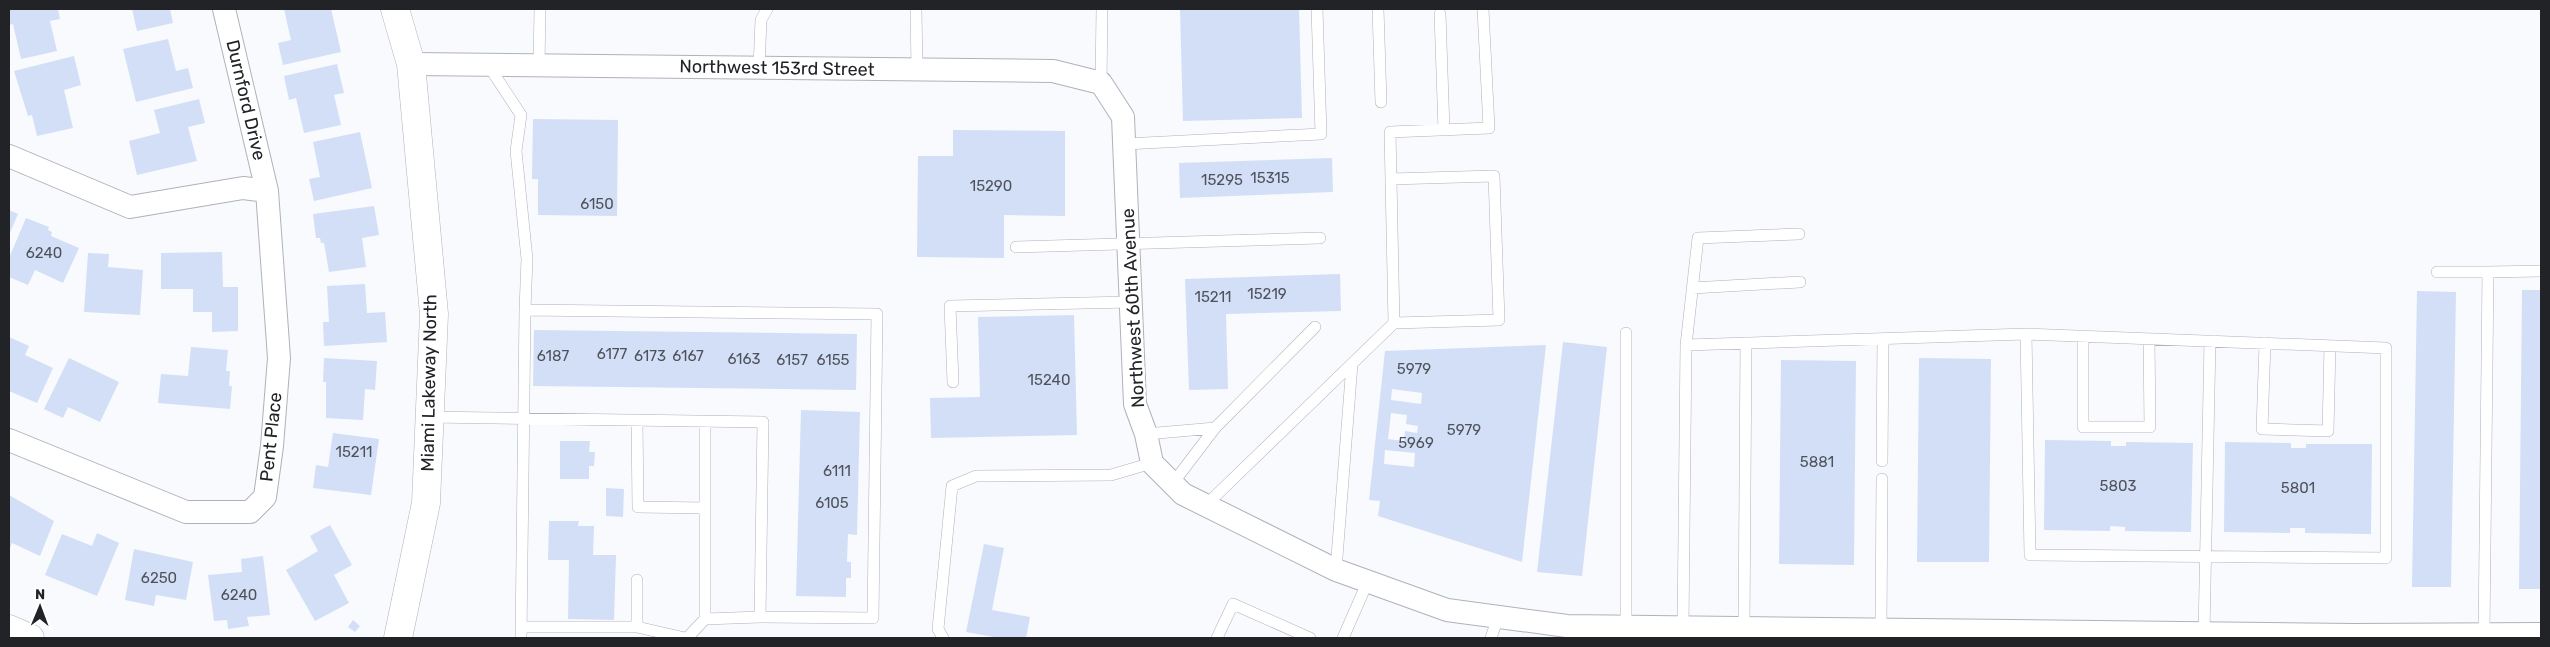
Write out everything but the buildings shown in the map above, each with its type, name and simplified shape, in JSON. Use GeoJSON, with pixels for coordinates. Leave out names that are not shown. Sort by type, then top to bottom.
{"type":"FeatureCollection","features":[{"type":"Feature","properties":{"kind":"street","name":"Durnford Drive"},"geometry":{"type":"LineString","coordinates":[[224,9],[267,191]]}},
{"type":"Feature","properties":{"kind":"street","name":"Miami Lakeway North"},"geometry":{"type":"LineString","coordinates":[[395,9],[411,64],[434,314],[426,503],[398,638]]}},
{"type":"Feature","properties":{"kind":"street","name":"Northwest 153rd Street"},"geometry":{"type":"LineString","coordinates":[[411,64],[1053,70],[1101,84]]}},
{"type":"Feature","properties":{"kind":"street","name":"Northwest 60th Avenue"},"geometry":{"type":"LineString","coordinates":[[1101,84],[1123,117],[1135,404],[1146,434],[1152,463]]}},
{"type":"Feature","properties":{"kind":"street"},"geometry":{"type":"LineString","coordinates":[[9,156],[130,207],[242,188],[267,191]]}},
{"type":"Feature","properties":{"kind":"street","name":"Pent Place"},"geometry":{"type":"LineString","coordinates":[[9,440],[186,512],[250,512],[265,497],[272,446],[279,358],[267,191]]}},
{"type":"Feature","properties":{"kind":"street"},"geometry":{"type":"LineString","coordinates":[[1152,463],[1183,494],[1336,570],[1448,610],[1498,617],[1567,632],[1626,626],[1881,629],[2022,635],[2451,636],[2541,634]]}},
{"type":"Feature","properties":{"kind":"street"},"geometry":{"type":"LineString","coordinates":[[9,628],[30,638]]}},
{"type":"Feature","properties":{"kind":"lane"},"geometry":{"type":"LineString","coordinates":[[538,66],[540,9]]}},
{"type":"Feature","properties":{"kind":"lane"},"geometry":{"type":"LineString","coordinates":[[759,68],[761,20],[767,9]]}},
{"type":"Feature","properties":{"kind":"lane"},"geometry":{"type":"LineString","coordinates":[[916,9],[917,69]]}},
{"type":"Feature","properties":{"kind":"lane"},"geometry":{"type":"LineString","coordinates":[[1101,84],[1102,9]]}},
{"type":"Feature","properties":{"kind":"lane"},"geometry":{"type":"LineString","coordinates":[[1125,144],[1321,134],[1316,9]]}},
{"type":"Feature","properties":{"kind":"lane"},"geometry":{"type":"LineString","coordinates":[[1378,9],[1381,102]]}},
{"type":"Feature","properties":{"kind":"lane"},"geometry":{"type":"LineString","coordinates":[[1394,323],[1390,132],[1489,128],[1483,9]]}},
{"type":"Feature","properties":{"kind":"lane"},"geometry":{"type":"LineString","coordinates":[[1440,14],[1444,130]]}},
{"type":"Feature","properties":{"kind":"lane"},"geometry":{"type":"LineString","coordinates":[[488,65],[521,115],[516,151],[527,259],[521,633],[637,627],[686,638],[704,619],[705,422]]}},
{"type":"Feature","properties":{"kind":"lane"},"geometry":{"type":"LineString","coordinates":[[1206,505],[1394,323],[1499,320],[1494,176],[1391,179]]}},
{"type":"Feature","properties":{"kind":"lane"},"geometry":{"type":"LineString","coordinates":[[1683,627],[1686,345],[1698,238],[1799,234]]}},
{"type":"Feature","properties":{"kind":"lane"},"geometry":{"type":"LineString","coordinates":[[1016,247],[1320,238]]}},
{"type":"Feature","properties":{"kind":"lane"},"geometry":{"type":"LineString","coordinates":[[2437,272],[2541,271]]}},
{"type":"Feature","properties":{"kind":"lane"},"geometry":{"type":"LineString","coordinates":[[2484,634],[2488,272]]}},
{"type":"Feature","properties":{"kind":"lane"},"geometry":{"type":"LineString","coordinates":[[1692,288],[1800,282]]}},
{"type":"Feature","properties":{"kind":"lane"},"geometry":{"type":"LineString","coordinates":[[953,382],[950,306],[1131,302]]}},
{"type":"Feature","properties":{"kind":"lane"},"geometry":{"type":"LineString","coordinates":[[525,310],[877,314],[873,618],[760,617],[704,619]]}},
{"type":"Feature","properties":{"kind":"lane"},"geometry":{"type":"LineString","coordinates":[[1173,484],[1215,428],[1315,327]]}},
{"type":"Feature","properties":{"kind":"lane"},"geometry":{"type":"LineString","coordinates":[[1626,333],[1626,626]]}},
{"type":"Feature","properties":{"kind":"lane"},"geometry":{"type":"LineString","coordinates":[[1686,345],[2026,334],[2386,348],[2386,558],[2030,555],[2026,334]]}},
{"type":"Feature","properties":{"kind":"lane"},"geometry":{"type":"LineString","coordinates":[[2082,336],[2083,427],[2150,427],[2149,339]]}},
{"type":"Feature","properties":{"kind":"lane"},"geometry":{"type":"LineString","coordinates":[[1882,461],[1883,339]]}},
{"type":"Feature","properties":{"kind":"lane"},"geometry":{"type":"LineString","coordinates":[[2210,341],[2206,556],[2218,635]]}},
{"type":"Feature","properties":{"kind":"lane"},"geometry":{"type":"LineString","coordinates":[[1744,628],[1746,343]]}},
{"type":"Feature","properties":{"kind":"lane"},"geometry":{"type":"LineString","coordinates":[[2265,343],[2262,429],[2328,431],[2330,346]]}},
{"type":"Feature","properties":{"kind":"lane"},"geometry":{"type":"LineString","coordinates":[[1336,570],[1352,364]]}},
{"type":"Feature","properties":{"kind":"lane"},"geometry":{"type":"LineString","coordinates":[[430,417],[524,420],[762,422],[760,617]]}},
{"type":"Feature","properties":{"kind":"lane"},"geometry":{"type":"LineString","coordinates":[[637,421],[638,507],[705,508]]}},
{"type":"Feature","properties":{"kind":"lane"},"geometry":{"type":"LineString","coordinates":[[1146,434],[1215,428]]}},
{"type":"Feature","properties":{"kind":"lane"},"geometry":{"type":"LineString","coordinates":[[943,638],[938,629],[952,486],[976,476],[1111,475],[1152,463]]}},
{"type":"Feature","properties":{"kind":"lane"},"geometry":{"type":"LineString","coordinates":[[1881,629],[1882,479]]}},
{"type":"Feature","properties":{"kind":"lane"},"geometry":{"type":"LineString","coordinates":[[637,580],[637,627]]}},
{"type":"Feature","properties":{"kind":"lane"},"geometry":{"type":"LineString","coordinates":[[1343,638],[1368,582]]}},
{"type":"Feature","properties":{"kind":"lane"},"geometry":{"type":"LineString","coordinates":[[1217,638],[1233,604],[1310,638]]}},
{"type":"Feature","properties":{"kind":"lane"},"geometry":{"type":"LineString","coordinates":[[1491,638],[1498,617]]}}]}
